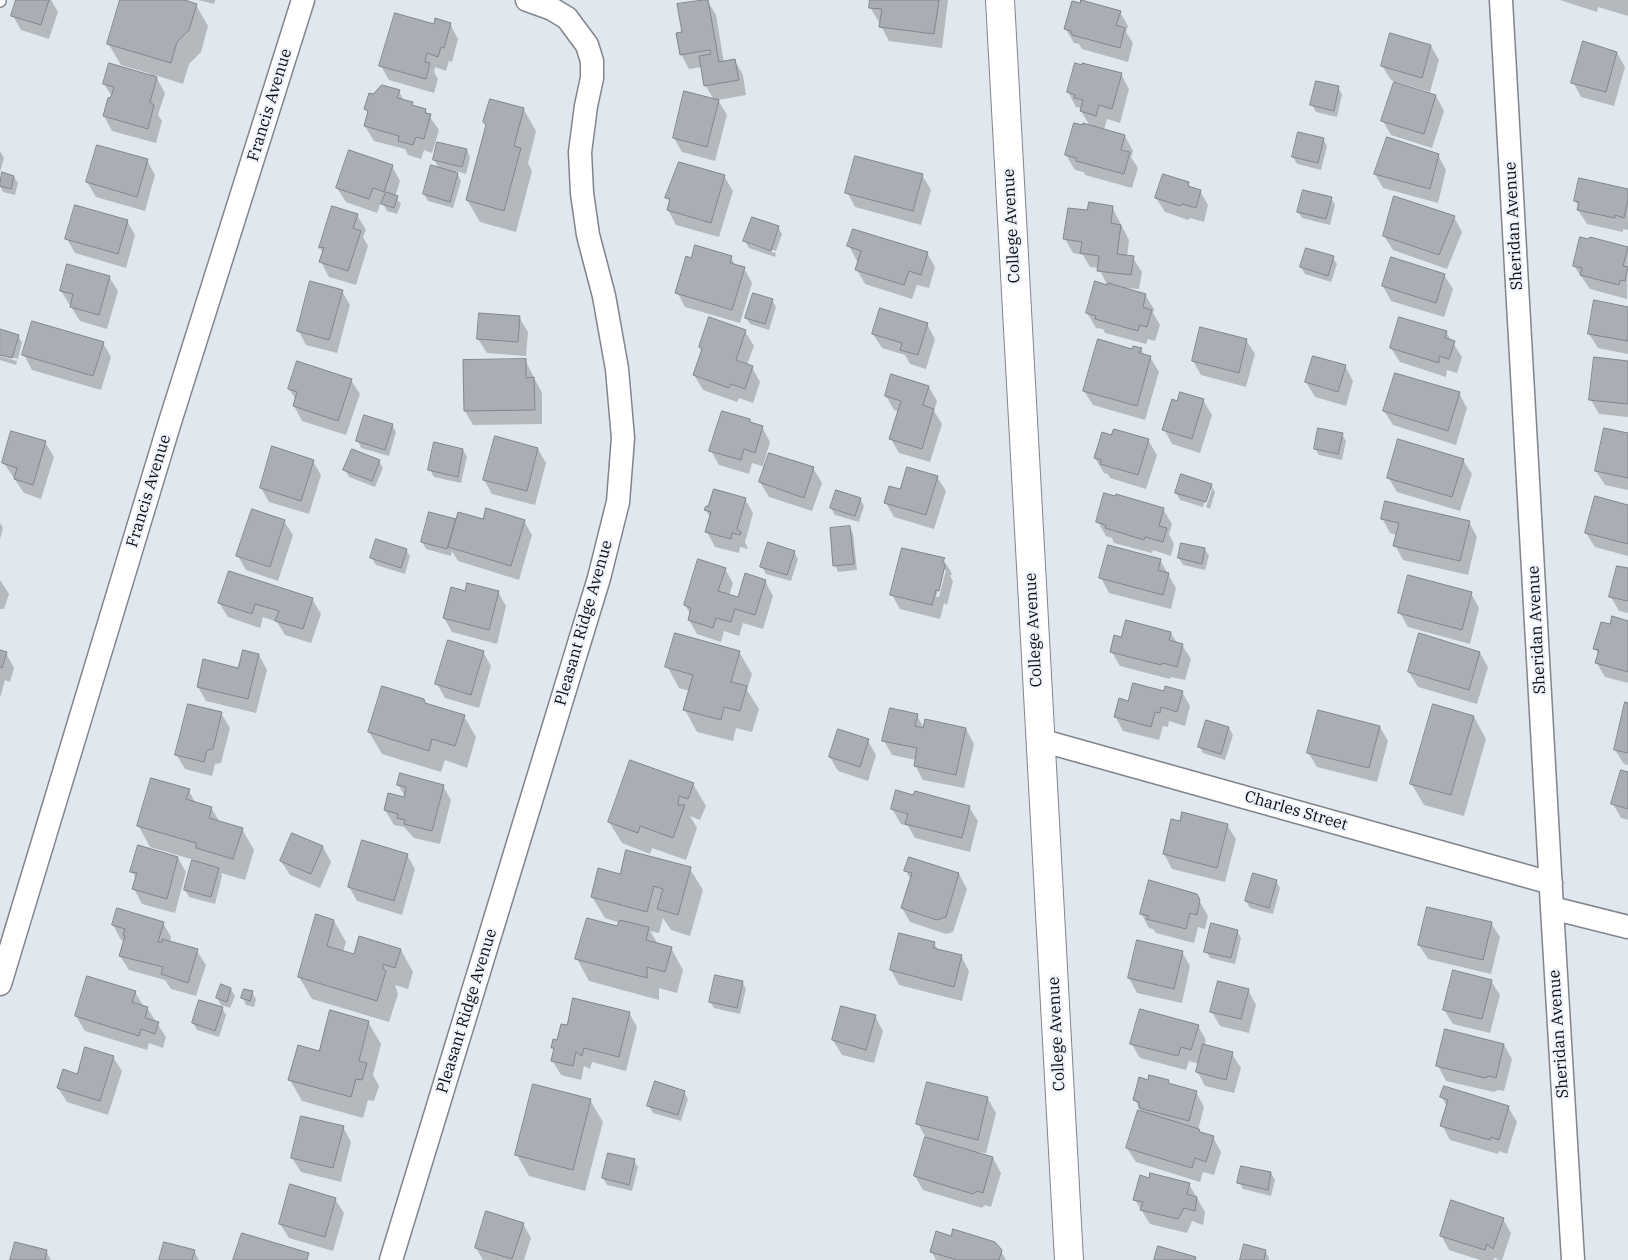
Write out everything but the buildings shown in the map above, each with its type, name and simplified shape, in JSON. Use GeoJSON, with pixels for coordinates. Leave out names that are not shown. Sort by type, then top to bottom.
{"type":"FeatureCollection","features":[{"type":"Feature","properties":{"kind":"main road","name":"College Avenue"},"geometry":{"type":"LineString","coordinates":[[1000,0],[1069,1260]]}},
{"type":"Feature","properties":{"kind":"street","name":"Francis Avenue"},"geometry":{"type":"LineString","coordinates":[[0,984],[169,425],[303,0]]}},
{"type":"Feature","properties":{"kind":"street","name":"Pleasant Ridge Avenue"},"geometry":{"type":"LineString","coordinates":[[391,1260],[599,578],[618,502],[623,438],[617,369],[604,296],[588,235],[582,193],[580,152],[592,78],[592,61],[587,45],[567,18],[552,9],[527,0]]}},
{"type":"Feature","properties":{"kind":"street","name":"Sheridan Avenue"},"geometry":{"type":"LineString","coordinates":[[1501,0],[1573,1260]]}},
{"type":"Feature","properties":{"kind":"street","name":"Charles Street"},"geometry":{"type":"LineString","coordinates":[[1040,740],[1551,883]]}},
{"type":"Feature","properties":{"kind":"street"},"geometry":{"type":"LineString","coordinates":[[1552,908],[1628,927]]}}]}
